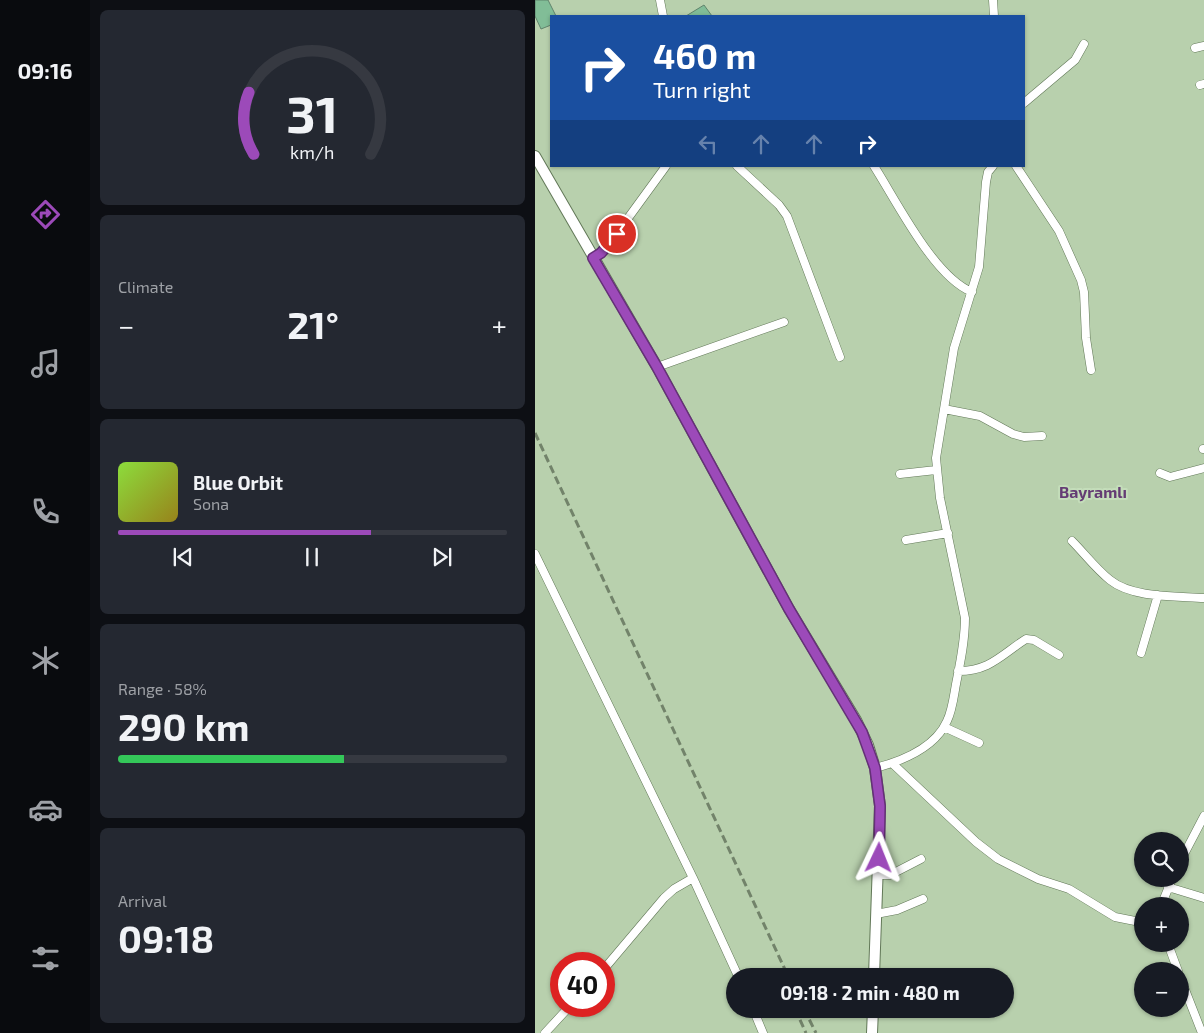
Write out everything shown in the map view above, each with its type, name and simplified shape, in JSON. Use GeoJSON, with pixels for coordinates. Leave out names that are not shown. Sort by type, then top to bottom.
{"type":"FeatureCollection","features":[{"type":"Feature","properties":{"kind":"street"},"geometry":{"type":"LineString","coordinates":[[660,0],[663,15]]}},
{"type":"Feature","properties":{"kind":"street"},"geometry":{"type":"LineString","coordinates":[[993,0],[994,15]]}},
{"type":"Feature","properties":{"kind":"street"},"geometry":{"type":"LineString","coordinates":[[1025,102],[1075,60],[1084,44]]}},
{"type":"Feature","properties":{"kind":"street"},"geometry":{"type":"LineString","coordinates":[[1195,48],[1204,46]]}},
{"type":"Feature","properties":{"kind":"street"},"geometry":{"type":"LineString","coordinates":[[535,156],[657,367],[789,609],[856,720],[868,745],[875,768],[880,806],[874,968]]}},
{"type":"Feature","properties":{"kind":"street"},"geometry":{"type":"LineString","coordinates":[[593,258],[607,247],[665,167]]}},
{"type":"Feature","properties":{"kind":"street"},"geometry":{"type":"LineString","coordinates":[[738,167],[779,205],[787,216],[841,357]]}},
{"type":"Feature","properties":{"kind":"street"},"geometry":{"type":"LineString","coordinates":[[875,167],[936,264],[955,283],[972,292]]}},
{"type":"Feature","properties":{"kind":"street"},"geometry":{"type":"LineString","coordinates":[[875,768],[893,764],[924,747],[939,734],[950,712],[958,671],[965,633],[965,618],[936,470],[937,448],[954,348],[972,292],[982,249],[986,182],[988,172],[992,167]]}},
{"type":"Feature","properties":{"kind":"street"},"geometry":{"type":"LineString","coordinates":[[1017,167],[1059,231],[1081,280],[1084,292],[1086,338],[1091,370]]}},
{"type":"Feature","properties":{"kind":"street"},"geometry":{"type":"LineString","coordinates":[[657,367],[784,322]]}},
{"type":"Feature","properties":{"kind":"street"},"geometry":{"type":"LineString","coordinates":[[944,409],[980,416],[1013,434],[1024,437],[1042,436]]}},
{"type":"Feature","properties":{"kind":"street"},"geometry":{"type":"LineString","coordinates":[[1160,473],[1170,477],[1204,468]]}},
{"type":"Feature","properties":{"kind":"street"},"geometry":{"type":"LineString","coordinates":[[900,474],[936,470]]}},
{"type":"Feature","properties":{"kind":"street"},"geometry":{"type":"LineString","coordinates":[[906,540],[948,533]]}},
{"type":"Feature","properties":{"kind":"street"},"geometry":{"type":"LineString","coordinates":[[1072,541],[1116,584],[1123,588],[1157,595],[1204,598]]}},
{"type":"Feature","properties":{"kind":"street"},"geometry":{"type":"LineString","coordinates":[[535,554],[693,878],[734,968]]}},
{"type":"Feature","properties":{"kind":"street"},"geometry":{"type":"LineString","coordinates":[[1141,653],[1157,595]]}},
{"type":"Feature","properties":{"kind":"street"},"geometry":{"type":"LineString","coordinates":[[958,671],[973,671],[987,667],[1025,639],[1034,640],[1059,655]]}},
{"type":"Feature","properties":{"kind":"street"},"geometry":{"type":"LineString","coordinates":[[944,727],[979,743]]}},
{"type":"Feature","properties":{"kind":"street"},"geometry":{"type":"LineString","coordinates":[[893,764],[976,842],[998,859],[1038,879],[1069,890],[1115,917],[1134,921]]}},
{"type":"Feature","properties":{"kind":"street"},"geometry":{"type":"LineString","coordinates":[[1189,845],[1204,816]]}},
{"type":"Feature","properties":{"kind":"street"},"geometry":{"type":"LineString","coordinates":[[878,875],[890,875],[921,859]]}},
{"type":"Feature","properties":{"kind":"street"},"geometry":{"type":"LineString","coordinates":[[615,956],[663,898],[673,889],[693,878]]}},
{"type":"Feature","properties":{"kind":"street"},"geometry":{"type":"LineString","coordinates":[[1164,897],[1168,887],[1204,898]]}},
{"type":"Feature","properties":{"kind":"street"},"geometry":{"type":"LineString","coordinates":[[876,914],[897,910],[923,899]]}},
{"type":"Feature","properties":{"kind":"street"},"geometry":{"type":"LineString","coordinates":[[1189,1000],[1202,1033]]}},
{"type":"Feature","properties":{"kind":"street"},"geometry":{"type":"LineString","coordinates":[[545,1033],[560,1017]]}},
{"type":"Feature","properties":{"kind":"street"},"geometry":{"type":"LineString","coordinates":[[757,1018],[763,1033]]}},
{"type":"Feature","properties":{"kind":"street"},"geometry":{"type":"LineString","coordinates":[[872,1033],[873,1018]]}},
{"type":"Feature","properties":{"kind":"building"},"geometry":{"type":"Polygon","coordinates":[[[535,0],[548,0],[556,15],[550,15],[550,25],[541,29],[535,16],[535,0]]]}},
{"type":"Feature","properties":{"kind":"building"},"geometry":{"type":"Polygon","coordinates":[[[704,5],[711,15],[688,15],[704,5]]]}},
{"type":"Feature","properties":{"kind":"railway"},"geometry":{"type":"LineString","coordinates":[[535,433],[784,968]]}},
{"type":"Feature","properties":{"kind":"railway"},"geometry":{"type":"LineString","coordinates":[[799,1018],[806,1033]]}},
{"type":"Feature","properties":{"kind":"railway"},"geometry":{"type":"LineString","coordinates":[[808,1018],[816,1033]]}},
{"type":"Feature","properties":{"kind":"district","name":"Bayramlı"},"geometry":{"type":"Point","coordinates":[1093,491]}},
{"type":"Feature","properties":{"kind":"route"},"geometry":{"type":"LineString","coordinates":[[617,234],[601,253],[593,258],[657,367],[789,609],[856,720],[868,745],[875,768],[880,806],[879,858]]}}]}
